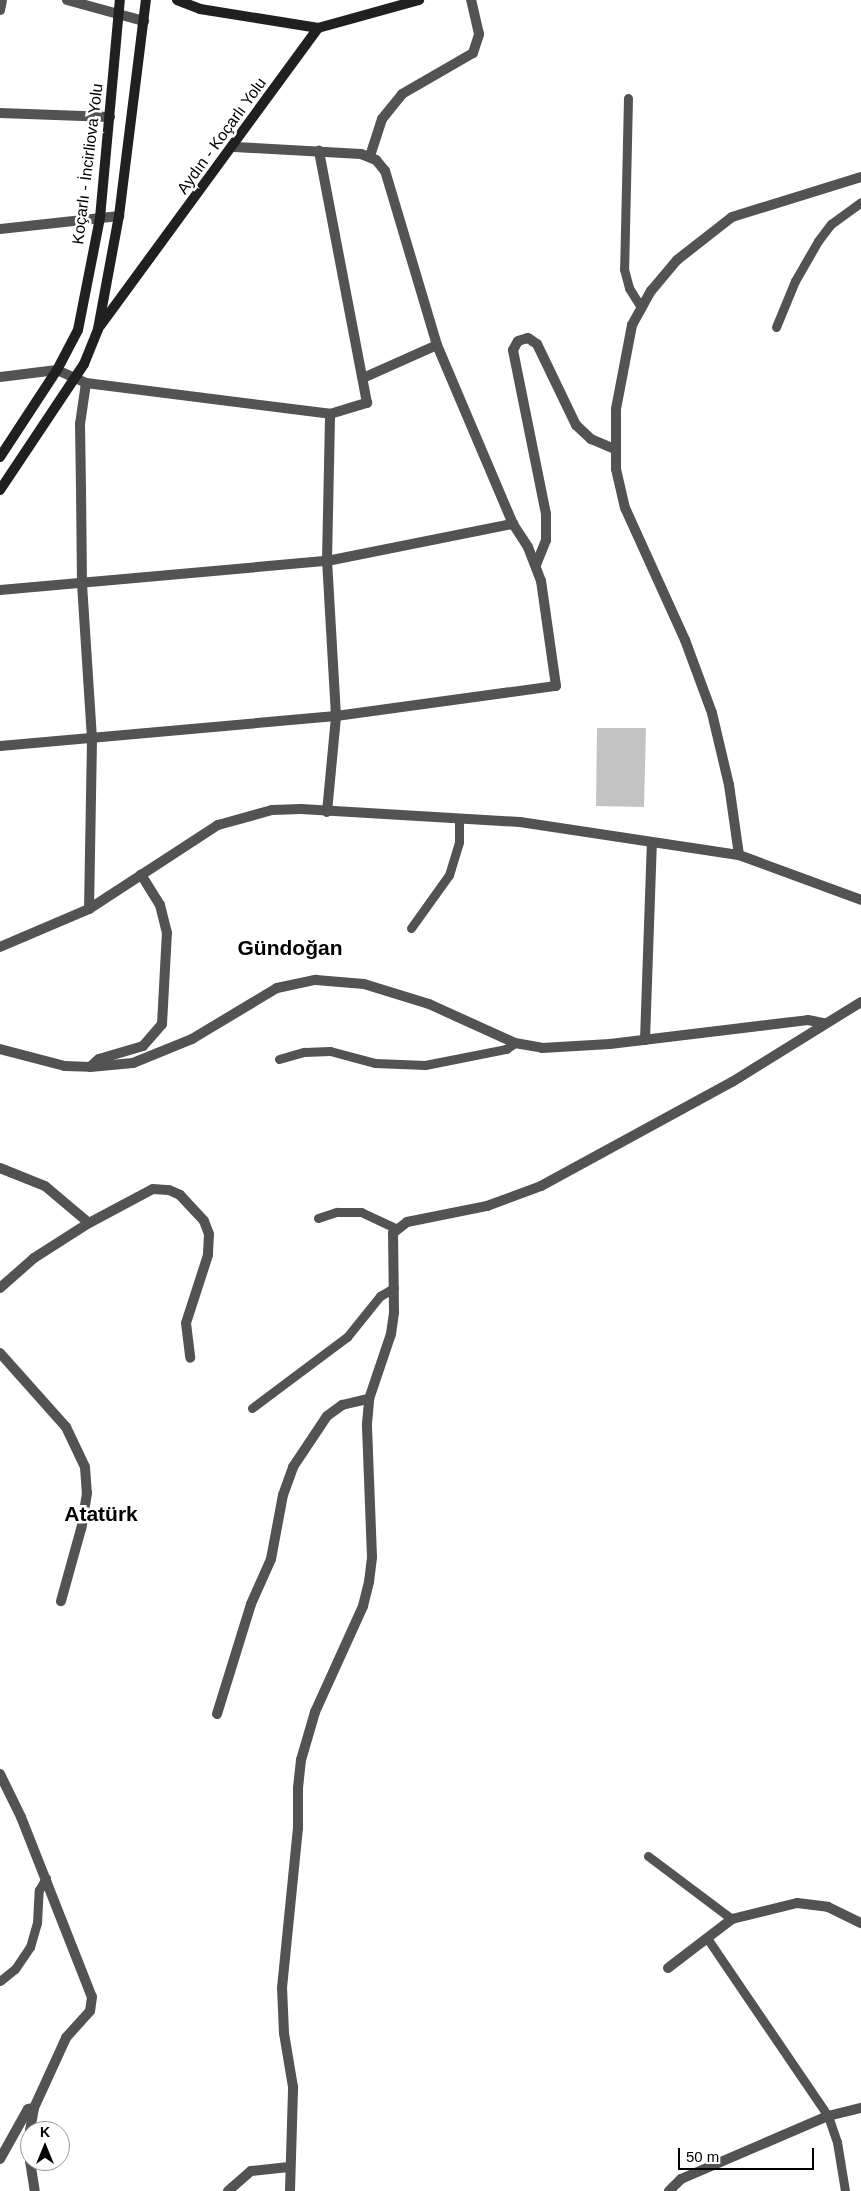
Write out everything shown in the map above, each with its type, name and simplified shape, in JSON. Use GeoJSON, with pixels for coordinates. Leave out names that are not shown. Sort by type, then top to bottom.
{"type":"FeatureCollection","features":[{"type":"Feature","properties":{"kind":"main road","name":"Koçarlı - İncirliova Yolu"},"geometry":{"type":"LineString","coordinates":[[0,457],[58,370],[78,330],[100,218],[120,0]]}},
{"type":"Feature","properties":{"kind":"main road"},"geometry":{"type":"LineString","coordinates":[[0,490],[84,364],[98,329],[119,216],[146,0]]}},
{"type":"Feature","properties":{"kind":"main road"},"geometry":{"type":"LineString","coordinates":[[177,0],[200,9],[318,28],[419,0]]}},
{"type":"Feature","properties":{"kind":"main road","name":"Aydın - Koçarlı Yolu"},"geometry":{"type":"LineString","coordinates":[[98,329],[234,147],[318,28]]}},
{"type":"Feature","properties":{"kind":"main road"},"geometry":{"type":"LineString","coordinates":[[78,330],[98,329]]}},
{"type":"Feature","properties":{"kind":"street"},"geometry":{"type":"LineString","coordinates":[[67,0],[144,21]]}},
{"type":"Feature","properties":{"kind":"street"},"geometry":{"type":"LineString","coordinates":[[370,156],[382,119],[402,94],[473,53],[479,34],[471,0]]}},
{"type":"Feature","properties":{"kind":"street"},"geometry":{"type":"LineString","coordinates":[[0,113],[110,117]]}},
{"type":"Feature","properties":{"kind":"street"},"geometry":{"type":"LineString","coordinates":[[0,746],[92,740],[336,716],[556,686],[541,582],[536,565],[513,524],[438,345],[387,177],[381,165],[370,156],[319,151],[234,147]]}},
{"type":"Feature","properties":{"kind":"street"},"geometry":{"type":"LineString","coordinates":[[0,377],[58,370],[86,383],[330,414],[367,403],[319,151]]}},
{"type":"Feature","properties":{"kind":"street"},"geometry":{"type":"LineString","coordinates":[[739,855],[727,776],[712,713],[685,640],[632,527],[620,489],[614,449],[619,391],[632,325],[641,307],[677,260],[732,217],[861,176]]}},
{"type":"Feature","properties":{"kind":"street"},"geometry":{"type":"LineString","coordinates":[[0,229],[119,216]]}},
{"type":"Feature","properties":{"kind":"street"},"geometry":{"type":"LineString","coordinates":[[536,565],[546,540],[546,514],[513,350],[518,341],[528,338],[538,344],[576,425],[591,439],[614,449]]}},
{"type":"Feature","properties":{"kind":"street"},"geometry":{"type":"LineString","coordinates":[[363,378],[438,345]]}},
{"type":"Feature","properties":{"kind":"street"},"geometry":{"type":"LineString","coordinates":[[86,383],[80,424],[82,584],[92,740],[89,909]]}},
{"type":"Feature","properties":{"kind":"street"},"geometry":{"type":"LineString","coordinates":[[327,812],[336,716],[327,560],[330,414]]}},
{"type":"Feature","properties":{"kind":"street"},"geometry":{"type":"LineString","coordinates":[[0,590],[82,584],[327,560],[513,524]]}},
{"type":"Feature","properties":{"kind":"street"},"geometry":{"type":"LineString","coordinates":[[0,947],[89,909],[218,824],[272,810],[520,822],[652,844],[739,855],[861,900]]}},
{"type":"Feature","properties":{"kind":"street"},"geometry":{"type":"LineString","coordinates":[[645,1040],[652,844]]}},
{"type":"Feature","properties":{"kind":"street"},"geometry":{"type":"LineString","coordinates":[[90,1067],[99,1059],[143,1046],[154,1036],[162,1024],[167,933],[160,905],[141,874]]}},
{"type":"Feature","properties":{"kind":"street"},"geometry":{"type":"LineString","coordinates":[[0,1049],[65,1066],[90,1067],[133,1063],[192,1039],[277,988],[316,980],[364,984],[420,1001],[515,1043],[557,1048],[645,1040],[808,1020],[824,1024]]}},
{"type":"Feature","properties":{"kind":"street"},"geometry":{"type":"LineString","coordinates":[[290,2191],[289,2167],[293,2087],[284,2033],[282,1988],[298,1828],[298,1788],[302,1760],[315,1712],[363,1606],[369,1582],[370,1400],[391,1334],[394,1288],[392,1239],[396,1228],[407,1222],[488,1206],[541,1186],[732,1082],[861,1002]]}},
{"type":"Feature","properties":{"kind":"street"},"geometry":{"type":"LineString","coordinates":[[0,1168],[45,1186],[61,1196],[89,1223]]}},
{"type":"Feature","properties":{"kind":"street"},"geometry":{"type":"LineString","coordinates":[[0,1288],[34,1258],[89,1223],[153,1189],[161,1189],[180,1195],[204,1220],[209,1245],[188,1311],[186,1336],[190,1358]]}},
{"type":"Feature","properties":{"kind":"street"},"geometry":{"type":"LineString","coordinates":[[0,1353],[66,1427],[85,1467],[87,1493],[81,1529],[61,1601]]}},
{"type":"Feature","properties":{"kind":"street"},"geometry":{"type":"LineString","coordinates":[[217,1714],[252,1604],[271,1559],[283,1495],[293,1467],[327,1416],[342,1405],[370,1400]]}},
{"type":"Feature","properties":{"kind":"street"},"geometry":{"type":"LineString","coordinates":[[0,1774],[46,1878],[92,1997],[90,2011],[66,2038],[34,2108],[32,2121]]}},
{"type":"Feature","properties":{"kind":"street"},"geometry":{"type":"LineString","coordinates":[[668,1968],[732,1919],[797,1903],[812,1903],[861,1923]]}},
{"type":"Feature","properties":{"kind":"street"},"geometry":{"type":"LineString","coordinates":[[0,2158],[28,2109],[34,2108]]}},
{"type":"Feature","properties":{"kind":"street"},"geometry":{"type":"LineString","coordinates":[[668,2191],[682,2179],[828,2116],[861,2108]]}},
{"type":"Feature","properties":{"kind":"street"},"geometry":{"type":"LineString","coordinates":[[228,2191],[251,2172],[289,2167]]}},
{"type":"Feature","properties":{"kind":"street"},"geometry":{"type":"LineString","coordinates":[[32,2171],[35,2191]]}},
{"type":"Feature","properties":{"kind":"lane"},"geometry":{"type":"LineString","coordinates":[[0,10],[2,0]]}},
{"type":"Feature","properties":{"kind":"lane"},"geometry":{"type":"LineString","coordinates":[[628,98],[624,269],[629,288],[641,307]]}},
{"type":"Feature","properties":{"kind":"lane"},"geometry":{"type":"LineString","coordinates":[[776,327],[795,280],[818,241],[831,224],[861,202]]}},
{"type":"Feature","properties":{"kind":"lane"},"geometry":{"type":"LineString","coordinates":[[411,928],[449,875],[459,842],[459,818]]}},
{"type":"Feature","properties":{"kind":"lane"},"geometry":{"type":"LineString","coordinates":[[279,1059],[304,1052],[330,1051],[375,1062],[426,1065],[506,1050],[515,1043]]}},
{"type":"Feature","properties":{"kind":"lane"},"geometry":{"type":"LineString","coordinates":[[318,1218],[337,1212],[361,1212],[396,1228]]}},
{"type":"Feature","properties":{"kind":"lane"},"geometry":{"type":"LineString","coordinates":[[252,1408],[347,1337],[380,1296],[394,1288]]}},
{"type":"Feature","properties":{"kind":"lane"},"geometry":{"type":"LineString","coordinates":[[648,1856],[732,1919]]}},
{"type":"Feature","properties":{"kind":"lane"},"geometry":{"type":"LineString","coordinates":[[0,1981],[15,1969],[30,1947],[37,1923],[39,1890],[46,1878]]}},
{"type":"Feature","properties":{"kind":"lane"},"geometry":{"type":"LineString","coordinates":[[707,1938],[828,2116],[837,2142],[845,2191]]}},
{"type":"Feature","properties":{"kind":"building"},"geometry":{"type":"Polygon","coordinates":[[[597,728],[646,728],[644,807],[596,806],[597,728]]]}},
{"type":"Feature","properties":{"kind":"district","name":"Gündoğan"},"geometry":{"type":"Point","coordinates":[290,948]}},
{"type":"Feature","properties":{"kind":"district","name":"Atatürk"},"geometry":{"type":"Point","coordinates":[101,1514]}}]}
